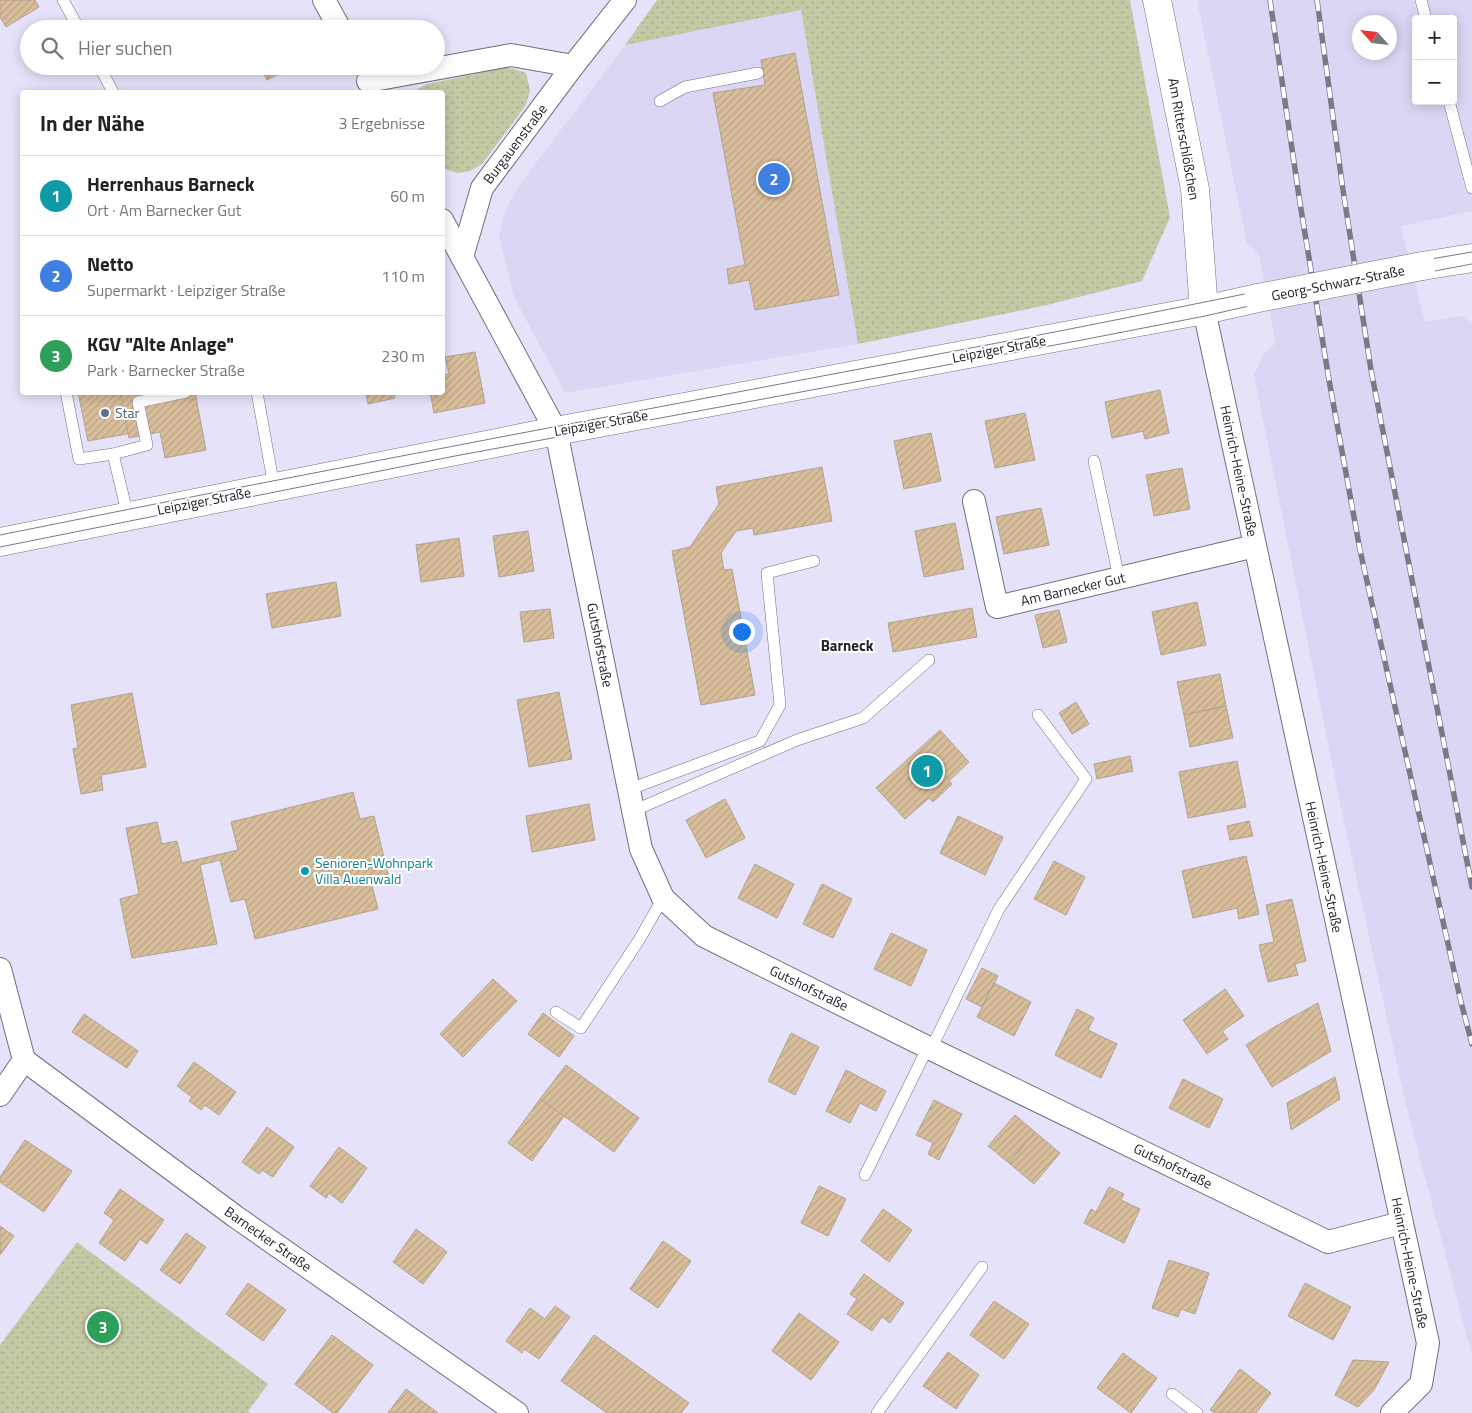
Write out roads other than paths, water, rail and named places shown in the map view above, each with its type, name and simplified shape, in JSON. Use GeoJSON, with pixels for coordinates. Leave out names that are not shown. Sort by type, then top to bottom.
{"type":"FeatureCollection","features":[{"type":"Feature","properties":{"kind":"street"},"geometry":{"type":"LineString","coordinates":[[324,0],[335,20]]}},
{"type":"Feature","properties":{"kind":"street","name":"Burgauenstraße"},"geometry":{"type":"LineString","coordinates":[[462,257],[482,188],[572,66],[625,0]]}},
{"type":"Feature","properties":{"kind":"street","name":"Am Ritterschlößchen"},"geometry":{"type":"LineString","coordinates":[[1157,0],[1196,189],[1204,310]]}},
{"type":"Feature","properties":{"kind":"street"},"geometry":{"type":"LineString","coordinates":[[445,67],[511,55],[572,66]]}},
{"type":"Feature","properties":{"kind":"street"},"geometry":{"type":"LineString","coordinates":[[368,80],[397,75]]}},
{"type":"Feature","properties":{"kind":"street"},"geometry":{"type":"LineString","coordinates":[[445,226],[556,431]]}},
{"type":"Feature","properties":{"kind":"street","name":"Georg-Schwarz-Straße"},"geometry":{"type":"LineString","coordinates":[[1204,310],[1422,266],[1472,258]]}},
{"type":"Feature","properties":{"kind":"street","name":"Leipziger Straße"},"geometry":{"type":"LineString","coordinates":[[0,542],[556,431],[1204,310]]}},
{"type":"Feature","properties":{"kind":"street","name":"Heinrich-Heine-Straße"},"geometry":{"type":"LineString","coordinates":[[1204,310],[1428,1343],[1421,1384],[1392,1413]]}},
{"type":"Feature","properties":{"kind":"street","name":"Gutshofstraße"},"geometry":{"type":"LineString","coordinates":[[556,431],[641,849],[663,898],[704,936],[1328,1242],[1401,1223]]}},
{"type":"Feature","properties":{"kind":"street","name":"Am Barnecker Gut"},"geometry":{"type":"LineString","coordinates":[[974,501],[996,607],[1255,546]]}},
{"type":"Feature","properties":{"kind":"street"},"geometry":{"type":"LineString","coordinates":[[0,969],[24,1060],[0,1095]]}},
{"type":"Feature","properties":{"kind":"street","name":"Barnecker Straße"},"geometry":{"type":"LineString","coordinates":[[24,1060],[236,1217],[517,1413]]}},
{"type":"Feature","properties":{"kind":"lane"},"geometry":{"type":"LineString","coordinates":[[63,0],[74,20]]}},
{"type":"Feature","properties":{"kind":"lane"},"geometry":{"type":"LineString","coordinates":[[1421,0],[1425,15]]}},
{"type":"Feature","properties":{"kind":"lane"},"geometry":{"type":"LineString","coordinates":[[660,101],[685,88],[758,73]]}},
{"type":"Feature","properties":{"kind":"lane"},"geometry":{"type":"LineString","coordinates":[[104,75],[112,90]]}},
{"type":"Feature","properties":{"kind":"lane"},"geometry":{"type":"LineString","coordinates":[[1450,105],[1472,188]]}},
{"type":"Feature","properties":{"kind":"lane"},"geometry":{"type":"LineString","coordinates":[[67,395],[79,459],[114,454],[147,445],[138,402],[172,395]]}},
{"type":"Feature","properties":{"kind":"lane"},"geometry":{"type":"LineString","coordinates":[[258,395],[274,487]]}},
{"type":"Feature","properties":{"kind":"lane"},"geometry":{"type":"LineString","coordinates":[[114,454],[128,516]]}},
{"type":"Feature","properties":{"kind":"lane"},"geometry":{"type":"LineString","coordinates":[[1094,460],[1119,578]]}},
{"type":"Feature","properties":{"kind":"lane"},"geometry":{"type":"LineString","coordinates":[[632,800],[760,741],[780,705],[767,573],[814,561]]}},
{"type":"Feature","properties":{"kind":"lane"},"geometry":{"type":"LineString","coordinates":[[632,800],[863,718],[928,660]]}},
{"type":"Feature","properties":{"kind":"lane"},"geometry":{"type":"LineString","coordinates":[[865,1175],[999,909],[1086,779],[1038,715]]}},
{"type":"Feature","properties":{"kind":"lane"},"geometry":{"type":"LineString","coordinates":[[556,1012],[581,1028],[639,940],[663,898]]}},
{"type":"Feature","properties":{"kind":"lane"},"geometry":{"type":"LineString","coordinates":[[877,1413],[982,1267]]}},
{"type":"Feature","properties":{"kind":"lane"},"geometry":{"type":"LineString","coordinates":[[1172,1394],[1197,1413]]}},
{"type":"Feature","properties":{"kind":"tram line"},"geometry":{"type":"LineString","coordinates":[[0,535],[379,460],[1070,329],[1299,283],[1472,252]]}},
{"type":"Feature","properties":{"kind":"tram line"},"geometry":{"type":"LineString","coordinates":[[0,547],[455,456],[1082,340],[1258,304],[1472,264]]}},
{"type":"Feature","properties":{"kind":"railway"},"geometry":{"type":"LineString","coordinates":[[1270,0],[1300,203],[1329,380],[1360,550],[1472,1044]]}},
{"type":"Feature","properties":{"kind":"railway"},"geometry":{"type":"LineString","coordinates":[[1317,0],[1343,190],[1371,370],[1472,887]]}},
{"type":"Feature","properties":{"kind":"place","name":"Netto"},"geometry":{"type":"Point","coordinates":[774,179]}},
{"type":"Feature","properties":{"kind":"place","name":"Star"},"geometry":{"type":"Point","coordinates":[105,413]}},
{"type":"Feature","properties":{"kind":"place","name":"Herrenhaus Barneck"},"geometry":{"type":"Point","coordinates":[927,771]}},
{"type":"Feature","properties":{"kind":"place","name":"Senioren-Wohnpark Villa Auenwald"},"geometry":{"type":"Point","coordinates":[305,871]}},
{"type":"Feature","properties":{"kind":"place","name":"KGV \"Alte Anlage\""},"geometry":{"type":"Point","coordinates":[103,1327]}},
{"type":"Feature","properties":{"kind":"district","name":"Barneck"},"geometry":{"type":"Point","coordinates":[847,646]}}]}
